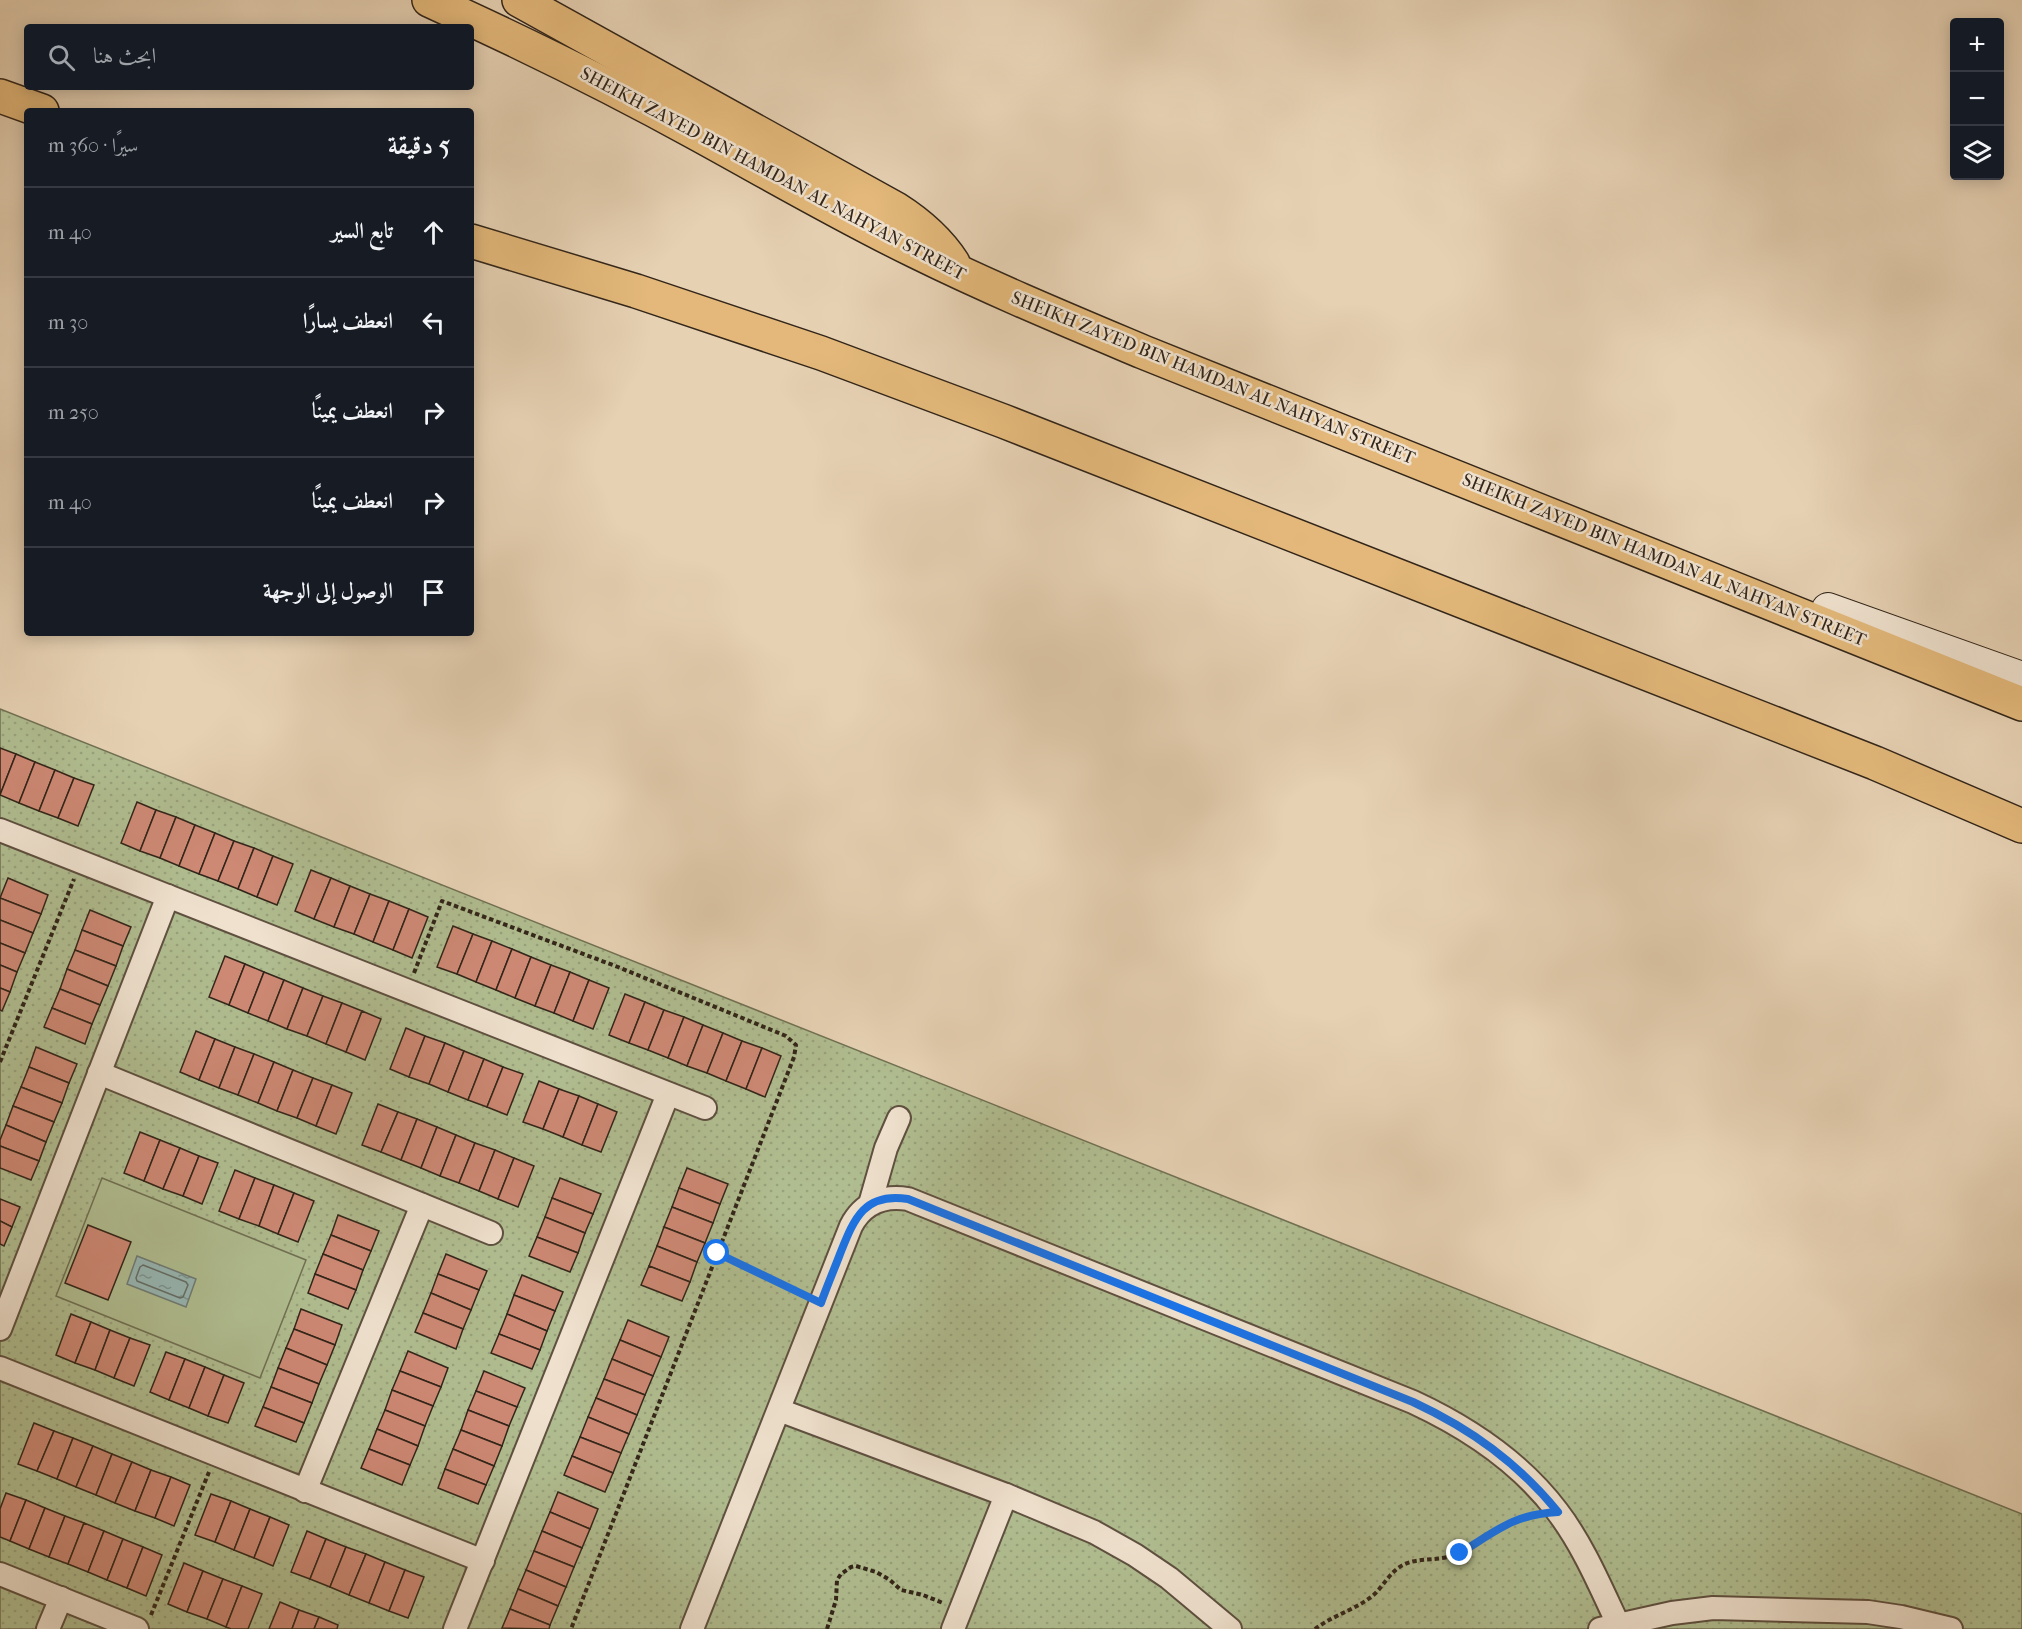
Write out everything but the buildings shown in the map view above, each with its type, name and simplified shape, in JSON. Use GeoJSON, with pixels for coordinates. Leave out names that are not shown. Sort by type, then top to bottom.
{"type":"FeatureCollection","features":[{"type":"Feature","properties":{"kind":"highway","name":"SHEIKH ZAYED BIN HAMDAN AL NAHYAN STREET"},"geometry":{"type":"LineString","coordinates":[[429,0],[685,127],[804,194],[958,272],[1028,304],[2022,704]]}},
{"type":"Feature","properties":{"kind":"highway"},"geometry":{"type":"LineString","coordinates":[[519,0],[896,209],[936,242],[958,272]]}},
{"type":"Feature","properties":{"kind":"highway"},"geometry":{"type":"LineString","coordinates":[[0,96],[34,108]]}},
{"type":"Feature","properties":{"kind":"highway"},"geometry":{"type":"LineString","coordinates":[[474,242],[636,291],[821,353],[896,381],[1875,763],[2022,826]]}},
{"type":"Feature","properties":{"kind":"street"},"geometry":{"type":"LineString","coordinates":[[1421,463],[1481,476],[1846,617],[2022,678]]}},
{"type":"Feature","properties":{"kind":"street"},"geometry":{"type":"LineString","coordinates":[[0,830],[705,1108]]}},
{"type":"Feature","properties":{"kind":"street"},"geometry":{"type":"LineString","coordinates":[[0,1329],[168,896]]}},
{"type":"Feature","properties":{"kind":"street"},"geometry":{"type":"LineString","coordinates":[[99,1073],[491,1233]]}},
{"type":"Feature","properties":{"kind":"street"},"geometry":{"type":"LineString","coordinates":[[455,1629],[668,1094]]}},
{"type":"Feature","properties":{"kind":"street"},"geometry":{"type":"LineString","coordinates":[[870,1204],[886,1148],[899,1118]]}},
{"type":"Feature","properties":{"kind":"street"},"geometry":{"type":"LineString","coordinates":[[692,1629],[851,1226],[862,1210],[870,1204],[888,1198],[908,1199],[1443,1416],[1497,1451],[1522,1472],[1558,1512],[1589,1563],[1609,1627],[1672,1613],[1713,1608],[1868,1612],[1900,1617],[1940,1628]]}},
{"type":"Feature","properties":{"kind":"street"},"geometry":{"type":"LineString","coordinates":[[305,1491],[422,1205]]}},
{"type":"Feature","properties":{"kind":"street"},"geometry":{"type":"LineString","coordinates":[[0,1368],[483,1561]]}},
{"type":"Feature","properties":{"kind":"street"},"geometry":{"type":"LineString","coordinates":[[779,1410],[1006,1495],[1094,1532],[1135,1555],[1169,1578],[1230,1629]]}},
{"type":"Feature","properties":{"kind":"street"},"geometry":{"type":"LineString","coordinates":[[956,1620],[1006,1495]]}},
{"type":"Feature","properties":{"kind":"street"},"geometry":{"type":"LineString","coordinates":[[0,1574],[61,1598],[144,1624]]}},
{"type":"Feature","properties":{"kind":"street"},"geometry":{"type":"LineString","coordinates":[[48,1629],[61,1598]]}},
{"type":"Feature","properties":{"kind":"path"},"geometry":{"type":"LineString","coordinates":[[0,1062],[82,862]]}},
{"type":"Feature","properties":{"kind":"path"},"geometry":{"type":"LineString","coordinates":[[717,1253],[821,1303]]}},
{"type":"Feature","properties":{"kind":"path"},"geometry":{"type":"LineString","coordinates":[[144,1624],[217,1455]]}},
{"type":"Feature","properties":{"kind":"path"},"geometry":{"type":"LineString","coordinates":[[1315,1629],[1330,1618],[1372,1597],[1392,1573],[1404,1564],[1448,1558],[1460,1553],[1507,1523],[1527,1516],[1558,1512]]}},
{"type":"Feature","properties":{"kind":"path"},"geometry":{"type":"LineString","coordinates":[[827,1629],[836,1600],[837,1580],[841,1574],[856,1566],[876,1572],[901,1590],[932,1598],[956,1620]]}},
{"type":"Feature","properties":{"kind":"green space"},"geometry":{"type":"Polygon","coordinates":[[[0,709],[2022,1514],[2022,1629],[0,1629],[0,709]]]}},
{"type":"Feature","properties":{"kind":"green space"},"geometry":{"type":"Polygon","coordinates":[[[102,1178],[306,1260],[260,1378],[56,1296],[102,1178]]]}},
{"type":"Feature","properties":{"kind":"water"},"geometry":{"type":"Polygon","coordinates":[[[137,1256],[196,1279],[186,1307],[127,1284],[137,1256]]]}},
{"type":"Feature","properties":{"kind":"route"},"geometry":{"type":"LineString","coordinates":[[717,1253],[821,1303],[851,1226],[862,1210],[879,1200],[898,1197],[908,1199],[1413,1402],[1471,1432],[1497,1451],[1522,1472],[1558,1512],[1527,1516],[1507,1523],[1460,1553]]}}]}
